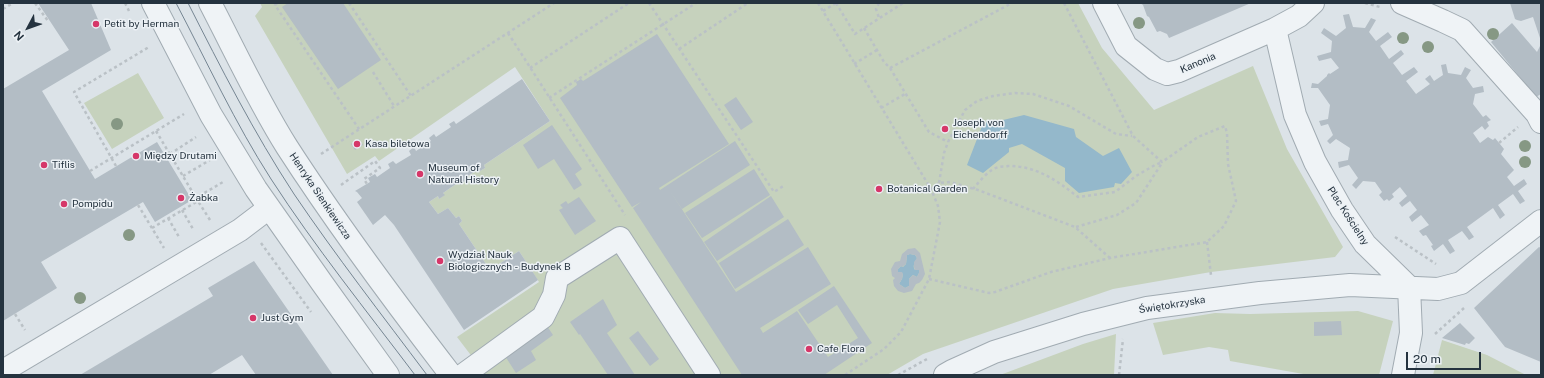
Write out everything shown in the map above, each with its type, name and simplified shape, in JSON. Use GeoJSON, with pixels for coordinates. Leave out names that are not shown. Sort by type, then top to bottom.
{"type":"FeatureCollection","features":[{"type":"Feature","properties":{"kind":"street"},"geometry":{"type":"LineString","coordinates":[[153,3],[211,115],[269,208],[388,375]]}},
{"type":"Feature","properties":{"kind":"street","name":"Henryka Sienkiewicza"},"geometry":{"type":"LineString","coordinates":[[210,3],[260,101],[287,146],[354,246],[451,375]]}},
{"type":"Feature","properties":{"kind":"street","name":"Kanonia"},"geometry":{"type":"LineString","coordinates":[[1104,3],[1126,46],[1155,69],[1167,74],[1179,72],[1275,29]]}},
{"type":"Feature","properties":{"kind":"street"},"geometry":{"type":"LineString","coordinates":[[1275,29],[1299,16],[1313,3]]}},
{"type":"Feature","properties":{"kind":"street"},"geometry":{"type":"LineString","coordinates":[[1402,3],[1439,12],[1462,30],[1536,118]]}},
{"type":"Feature","properties":{"kind":"street","name":"Plac Kościelny"},"geometry":{"type":"LineString","coordinates":[[1275,29],[1295,115],[1315,162],[1342,210],[1365,244],[1409,287]]}},
{"type":"Feature","properties":{"kind":"street"},"geometry":{"type":"LineString","coordinates":[[3,371],[240,230],[269,208]]}},
{"type":"Feature","properties":{"kind":"street"},"geometry":{"type":"LineString","coordinates":[[1403,375],[1411,333],[1409,287],[1438,289],[1461,284],[1541,221]]}},
{"type":"Feature","properties":{"kind":"street"},"geometry":{"type":"LineString","coordinates":[[463,375],[543,316],[554,295],[557,278],[620,238],[709,375]]}},
{"type":"Feature","properties":{"kind":"street","name":"Świętokrzyska"},"geometry":{"type":"LineString","coordinates":[[945,375],[952,370],[994,352],[1084,324],[1147,308],[1260,293],[1350,286],[1409,287]]}},
{"type":"Feature","properties":{"kind":"path"},"geometry":{"type":"LineString","coordinates":[[3,9],[13,3]]}},
{"type":"Feature","properties":{"kind":"path"},"geometry":{"type":"LineString","coordinates":[[35,3],[48,22]]}},
{"type":"Feature","properties":{"kind":"path"},"geometry":{"type":"LineString","coordinates":[[277,3],[275,5],[359,129]]}},
{"type":"Feature","properties":{"kind":"path"},"geometry":{"type":"LineString","coordinates":[[349,3],[410,96]]}},
{"type":"Feature","properties":{"kind":"path"},"geometry":{"type":"LineString","coordinates":[[316,157],[553,3]]}},
{"type":"Feature","properties":{"kind":"path"},"geometry":{"type":"LineString","coordinates":[[530,68],[629,3]]}},
{"type":"Feature","properties":{"kind":"path"},"geometry":{"type":"LineString","coordinates":[[649,3],[774,192],[785,185]]}},
{"type":"Feature","properties":{"kind":"path"},"geometry":{"type":"LineString","coordinates":[[549,98],[696,3]]}},
{"type":"Feature","properties":{"kind":"path"},"geometry":{"type":"LineString","coordinates":[[679,49],[748,3]]}},
{"type":"Feature","properties":{"kind":"path"},"geometry":{"type":"LineString","coordinates":[[818,3],[931,189],[938,206],[940,222],[929,279],[901,332],[884,349],[846,375]]}},
{"type":"Feature","properties":{"kind":"path"},"geometry":{"type":"LineString","coordinates":[[823,11],[836,3],[855,34],[903,3]]}},
{"type":"Feature","properties":{"kind":"path"},"geometry":{"type":"LineString","coordinates":[[879,3],[876,9],[879,18]]}},
{"type":"Feature","properties":{"kind":"path"},"geometry":{"type":"LineString","coordinates":[[890,68],[1012,3]]}},
{"type":"Feature","properties":{"kind":"path"},"geometry":{"type":"LineString","coordinates":[[1064,3],[1133,136],[1162,162]]}},
{"type":"Feature","properties":{"kind":"path"},"geometry":{"type":"LineString","coordinates":[[864,28],[929,132],[948,142]]}},
{"type":"Feature","properties":{"kind":"path"},"geometry":{"type":"LineString","coordinates":[[508,33],[627,218],[620,238]]}},
{"type":"Feature","properties":{"kind":"path"},"geometry":{"type":"LineString","coordinates":[[116,166],[74,92],[149,47]]}},
{"type":"Feature","properties":{"kind":"path"},"geometry":{"type":"LineString","coordinates":[[854,64],[877,50]]}},
{"type":"Feature","properties":{"kind":"path"},"geometry":{"type":"LineString","coordinates":[[372,72],[394,106]]}},
{"type":"Feature","properties":{"kind":"path"},"geometry":{"type":"LineString","coordinates":[[939,183],[944,153],[948,142],[965,110],[977,101],[993,96],[1014,93],[1033,94],[1069,106],[1116,134],[1133,136]]}},
{"type":"Feature","properties":{"kind":"path"},"geometry":{"type":"LineString","coordinates":[[881,108],[905,94]]}},
{"type":"Feature","properties":{"kind":"path"},"geometry":{"type":"LineString","coordinates":[[90,171],[185,114]]}},
{"type":"Feature","properties":{"kind":"path"},"geometry":{"type":"LineString","coordinates":[[1499,144],[1536,118]]}},
{"type":"Feature","properties":{"kind":"path"},"geometry":{"type":"LineString","coordinates":[[929,279],[988,293],[995,292],[1051,272],[1110,258],[1208,242],[1224,226],[1236,201],[1228,164],[1227,134],[1225,126],[1198,137],[1162,162],[1136,176],[1115,192],[1078,197],[1058,181],[1032,168],[1015,166],[998,167],[989,172],[973,189]]}},
{"type":"Feature","properties":{"kind":"path"},"geometry":{"type":"LineString","coordinates":[[156,131],[209,220],[216,220]]}},
{"type":"Feature","properties":{"kind":"path"},"geometry":{"type":"LineString","coordinates":[[170,154],[198,136]]}},
{"type":"Feature","properties":{"kind":"path"},"geometry":{"type":"LineString","coordinates":[[183,176],[211,159]]}},
{"type":"Feature","properties":{"kind":"path"},"geometry":{"type":"LineString","coordinates":[[337,187],[375,161],[380,168],[364,179],[367,184]]}},
{"type":"Feature","properties":{"kind":"path"},"geometry":{"type":"LineString","coordinates":[[1075,227],[1117,215],[1136,203],[1162,162]]}},
{"type":"Feature","properties":{"kind":"path"},"geometry":{"type":"LineString","coordinates":[[152,228],[182,210],[223,182]]}},
{"type":"Feature","properties":{"kind":"path"},"geometry":{"type":"LineString","coordinates":[[931,189],[939,183],[950,182],[973,189],[1075,227],[1110,258]]}},
{"type":"Feature","properties":{"kind":"path"},"geometry":{"type":"LineString","coordinates":[[138,205],[175,268]]}},
{"type":"Feature","properties":{"kind":"path"},"geometry":{"type":"LineString","coordinates":[[182,210],[193,229]]}},
{"type":"Feature","properties":{"kind":"path"},"geometry":{"type":"LineString","coordinates":[[168,218],[179,237]]}},
{"type":"Feature","properties":{"kind":"path"},"geometry":{"type":"LineString","coordinates":[[1208,242],[1211,279]]}},
{"type":"Feature","properties":{"kind":"path"},"geometry":{"type":"LineString","coordinates":[[15,314],[26,332],[20,335]]}},
{"type":"Feature","properties":{"kind":"path"},"geometry":{"type":"LineString","coordinates":[[1119,375],[1123,331]]}},
{"type":"Feature","properties":{"kind":"green space","name":"Botanical Garden"},"geometry":{"type":"Polygon","coordinates":[[[260,3],[1078,3],[1102,48],[1154,110],[1253,66],[1287,149],[1343,247],[1335,257],[1211,272],[1113,289],[923,354],[887,375],[486,375],[457,337],[539,282],[519,251],[490,270],[459,224],[462,221],[459,216],[456,218],[448,208],[438,214],[429,202],[438,196],[439,199],[444,195],[443,193],[459,182],[460,184],[465,181],[464,179],[478,169],[480,171],[485,168],[484,165],[550,121],[515,67],[379,161],[375,156],[347,174],[255,16],[262,7],[260,3]]]}},
{"type":"Feature","properties":{"kind":"green space"},"geometry":{"type":"Polygon","coordinates":[[[138,73],[164,118],[112,149],[84,103],[138,73]]]}},
{"type":"Feature","properties":{"kind":"green space"},"geometry":{"type":"Polygon","coordinates":[[[1358,311],[1393,321],[1379,375],[1309,375],[1230,361],[1228,350],[1209,347],[1163,355],[1153,323],[1215,313],[1250,314],[1358,311]]]}},
{"type":"Feature","properties":{"kind":"green space"},"geometry":{"type":"Polygon","coordinates":[[[1116,334],[1114,375],[1000,375],[1083,344],[1116,334]]]}},
{"type":"Feature","properties":{"kind":"green space"},"geometry":{"type":"Polygon","coordinates":[[[1442,340],[1487,355],[1526,375],[1433,375],[1442,340]]]}},
{"type":"Feature","properties":{"kind":"water"},"geometry":{"type":"Polygon","coordinates":[[[1024,115],[1074,129],[1076,137],[1103,156],[1119,148],[1132,172],[1121,184],[1115,183],[1114,187],[1079,193],[1065,181],[1065,168],[1022,144],[1009,148],[1009,152],[983,173],[967,165],[982,126],[986,124],[987,120],[992,123],[996,120],[999,121],[1024,115]]]}},
{"type":"Feature","properties":{"kind":"water"},"geometry":{"type":"Polygon","coordinates":[[[907,255],[915,255],[917,258],[914,267],[915,270],[919,270],[919,273],[917,277],[913,275],[909,279],[909,286],[905,288],[899,284],[903,274],[898,272],[898,269],[906,264],[907,255]]]}},
{"type":"Feature","properties":{"kind":"building"},"geometry":{"type":"Polygon","coordinates":[[[38,3],[91,3],[111,50],[42,91],[95,179],[157,142],[192,200],[155,222],[143,202],[41,262],[57,288],[3,321],[3,89],[69,50],[38,3]]]}},
{"type":"Feature","properties":{"kind":"building"},"geometry":{"type":"Polygon","coordinates":[[[288,3],[343,3],[381,60],[338,89],[282,7],[288,3]]]}},
{"type":"Feature","properties":{"kind":"building"},"geometry":{"type":"Polygon","coordinates":[[[1140,3],[1251,3],[1169,38],[1167,34],[1160,31],[1157,32],[1147,16],[1143,5],[1140,3]]]}},
{"type":"Feature","properties":{"kind":"building"},"geometry":{"type":"Polygon","coordinates":[[[1510,3],[1541,3],[1541,41],[1533,17],[1521,21],[1515,19],[1510,3]]]}},
{"type":"Feature","properties":{"kind":"building"},"geometry":{"type":"Polygon","coordinates":[[[1349,14],[1353,27],[1365,28],[1371,18],[1376,20],[1369,32],[1376,41],[1388,32],[1392,37],[1380,46],[1389,59],[1401,50],[1404,54],[1393,63],[1402,75],[1414,67],[1418,72],[1406,81],[1416,94],[1430,84],[1425,79],[1430,75],[1434,81],[1443,75],[1441,65],[1446,64],[1448,73],[1461,75],[1465,67],[1471,70],[1466,78],[1473,88],[1483,86],[1484,92],[1475,94],[1473,104],[1483,117],[1486,115],[1491,120],[1487,122],[1489,126],[1485,130],[1482,126],[1473,133],[1480,143],[1488,137],[1493,140],[1495,138],[1504,149],[1501,154],[1514,170],[1507,177],[1514,186],[1524,179],[1527,184],[1518,191],[1525,201],[1520,204],[1513,194],[1498,205],[1505,215],[1500,219],[1493,208],[1467,227],[1474,237],[1469,240],[1462,231],[1448,240],[1455,251],[1450,254],[1443,244],[1434,251],[1431,246],[1433,245],[1426,235],[1423,236],[1419,231],[1429,225],[1421,215],[1412,222],[1409,217],[1417,210],[1410,201],[1402,207],[1399,203],[1407,196],[1400,187],[1392,194],[1394,197],[1389,201],[1387,199],[1384,201],[1379,195],[1382,192],[1375,182],[1363,181],[1356,189],[1352,185],[1358,178],[1349,165],[1339,168],[1338,162],[1348,160],[1350,148],[1336,139],[1330,144],[1327,141],[1333,135],[1328,124],[1321,126],[1319,121],[1328,119],[1330,105],[1318,88],[1311,88],[1312,83],[1318,84],[1329,73],[1330,74],[1339,68],[1331,58],[1319,61],[1317,56],[1331,52],[1332,41],[1321,33],[1324,28],[1336,36],[1346,28],[1343,15],[1349,14]]]}},
{"type":"Feature","properties":{"kind":"building"},"geometry":{"type":"Polygon","coordinates":[[[1512,23],[1537,52],[1541,44],[1541,94],[1536,97],[1491,42],[1512,23]]]}},
{"type":"Feature","properties":{"kind":"building"},"geometry":{"type":"Polygon","coordinates":[[[657,34],[729,144],[659,188],[660,190],[735,141],[750,165],[682,209],[670,191],[736,292],[808,247],[831,284],[760,328],[763,333],[797,311],[828,357],[858,338],[837,305],[808,324],[798,310],[834,286],[872,343],[824,375],[742,375],[633,208],[641,202],[632,207],[560,98],[577,85],[576,82],[581,79],[583,81],[657,34]]]}},
{"type":"Feature","properties":{"kind":"building"},"geometry":{"type":"Polygon","coordinates":[[[522,79],[550,121],[484,165],[485,168],[480,171],[478,169],[464,179],[465,181],[460,185],[459,182],[443,193],[445,195],[439,199],[438,196],[429,202],[438,214],[448,208],[456,218],[459,216],[462,221],[459,224],[490,270],[519,251],[538,280],[464,330],[394,225],[385,215],[373,225],[357,202],[362,198],[355,191],[370,182],[368,178],[375,174],[377,177],[390,168],[388,164],[393,161],[396,164],[411,155],[409,151],[414,147],[416,151],[431,141],[429,138],[434,134],[436,137],[451,127],[449,124],[454,121],[456,124],[522,79]]]}},
{"type":"Feature","properties":{"kind":"building"},"geometry":{"type":"Polygon","coordinates":[[[736,97],[753,122],[741,130],[724,105],[736,97]]]}},
{"type":"Feature","properties":{"kind":"building"},"geometry":{"type":"Polygon","coordinates":[[[552,125],[582,169],[575,174],[582,185],[574,190],[554,159],[538,169],[523,145],[552,125]]]}},
{"type":"Feature","properties":{"kind":"building","name":"Kasa biletowa"},"geometry":{"type":"Polygon","coordinates":[[[359,139],[363,145],[355,150],[351,144],[359,139]]]}},
{"type":"Feature","properties":{"kind":"building"},"geometry":{"type":"Polygon","coordinates":[[[754,169],[770,195],[702,238],[685,213],[754,169]]]}},
{"type":"Feature","properties":{"kind":"building"},"geometry":{"type":"Polygon","coordinates":[[[771,196],[784,217],[717,261],[704,242],[771,196]]]}},
{"type":"Feature","properties":{"kind":"building"},"geometry":{"type":"Polygon","coordinates":[[[579,197],[596,221],[575,235],[559,210],[563,208],[560,205],[566,201],[568,204],[579,197]]]}},
{"type":"Feature","properties":{"kind":"building"},"geometry":{"type":"Polygon","coordinates":[[[788,219],[804,245],[735,289],[719,263],[788,219]]]}},
{"type":"Feature","properties":{"kind":"building"},"geometry":{"type":"Polygon","coordinates":[[[1539,247],[1541,248],[1541,362],[1505,347],[1474,308],[1539,247]]]}},
{"type":"Feature","properties":{"kind":"building"},"geometry":{"type":"Polygon","coordinates":[[[915,248],[920,253],[925,274],[922,280],[916,284],[912,291],[904,293],[898,291],[894,286],[893,280],[895,278],[892,276],[891,269],[895,262],[900,261],[902,254],[908,249],[915,248]],[[907,255],[906,264],[898,269],[898,272],[902,272],[903,274],[899,284],[905,288],[909,286],[909,279],[913,275],[917,277],[919,273],[919,270],[915,270],[914,267],[914,262],[917,258],[915,255],[907,255]]]}},
{"type":"Feature","properties":{"kind":"building"},"geometry":{"type":"Polygon","coordinates":[[[254,261],[333,375],[256,375],[242,355],[209,375],[80,375],[213,296],[208,288],[254,261]]]}},
{"type":"Feature","properties":{"kind":"building"},"geometry":{"type":"Polygon","coordinates":[[[603,299],[617,325],[607,333],[635,375],[608,375],[570,322],[603,299]]]}},
{"type":"Feature","properties":{"kind":"building"},"geometry":{"type":"Polygon","coordinates":[[[1341,321],[1342,335],[1314,336],[1314,322],[1341,321]]]}},
{"type":"Feature","properties":{"kind":"building"},"geometry":{"type":"Polygon","coordinates":[[[1460,323],[1475,338],[1469,344],[1466,343],[1465,345],[1442,338],[1460,323]]]}},
{"type":"Feature","properties":{"kind":"building"},"geometry":{"type":"Polygon","coordinates":[[[547,326],[553,335],[531,351],[536,360],[516,373],[505,356],[547,326]]]}},
{"type":"Feature","properties":{"kind":"building"},"geometry":{"type":"Polygon","coordinates":[[[638,331],[659,359],[650,366],[629,338],[638,331]]]}},
{"type":"Feature","properties":{"kind":"tram line"},"geometry":{"type":"LineString","coordinates":[[176,3],[233,114],[271,179],[323,254],[415,375]]}},
{"type":"Feature","properties":{"kind":"tram line"},"geometry":{"type":"LineString","coordinates":[[188,3],[225,76],[279,171],[343,263],[427,375]]}},
{"type":"Feature","properties":{"kind":"place","name":"Petit by Herman"},"geometry":{"type":"Point","coordinates":[96,24]}},
{"type":"Feature","properties":{"kind":"place","name":"Joseph von Eichendorff"},"geometry":{"type":"Point","coordinates":[945,129]}},
{"type":"Feature","properties":{"kind":"place","name":"Kasa biletowa"},"geometry":{"type":"Point","coordinates":[357,144]}},
{"type":"Feature","properties":{"kind":"place","name":"Między Drutami"},"geometry":{"type":"Point","coordinates":[136,156]}},
{"type":"Feature","properties":{"kind":"place","name":"Tiflis"},"geometry":{"type":"Point","coordinates":[44,165]}},
{"type":"Feature","properties":{"kind":"place","name":"Museum of Natural History"},"geometry":{"type":"Point","coordinates":[420,174]}},
{"type":"Feature","properties":{"kind":"place","name":"Botanical Garden"},"geometry":{"type":"Point","coordinates":[879,189]}},
{"type":"Feature","properties":{"kind":"place","name":"Żabka"},"geometry":{"type":"Point","coordinates":[181,198]}},
{"type":"Feature","properties":{"kind":"place","name":"Pompidu"},"geometry":{"type":"Point","coordinates":[64,204]}},
{"type":"Feature","properties":{"kind":"place","name":"Wydział Nauk Biologicznych - Budynek B"},"geometry":{"type":"Point","coordinates":[440,261]}},
{"type":"Feature","properties":{"kind":"place","name":"Just Gym"},"geometry":{"type":"Point","coordinates":[253,318]}},
{"type":"Feature","properties":{"kind":"place","name":"Cafe Flora"},"geometry":{"type":"Point","coordinates":[809,349]}}]}
